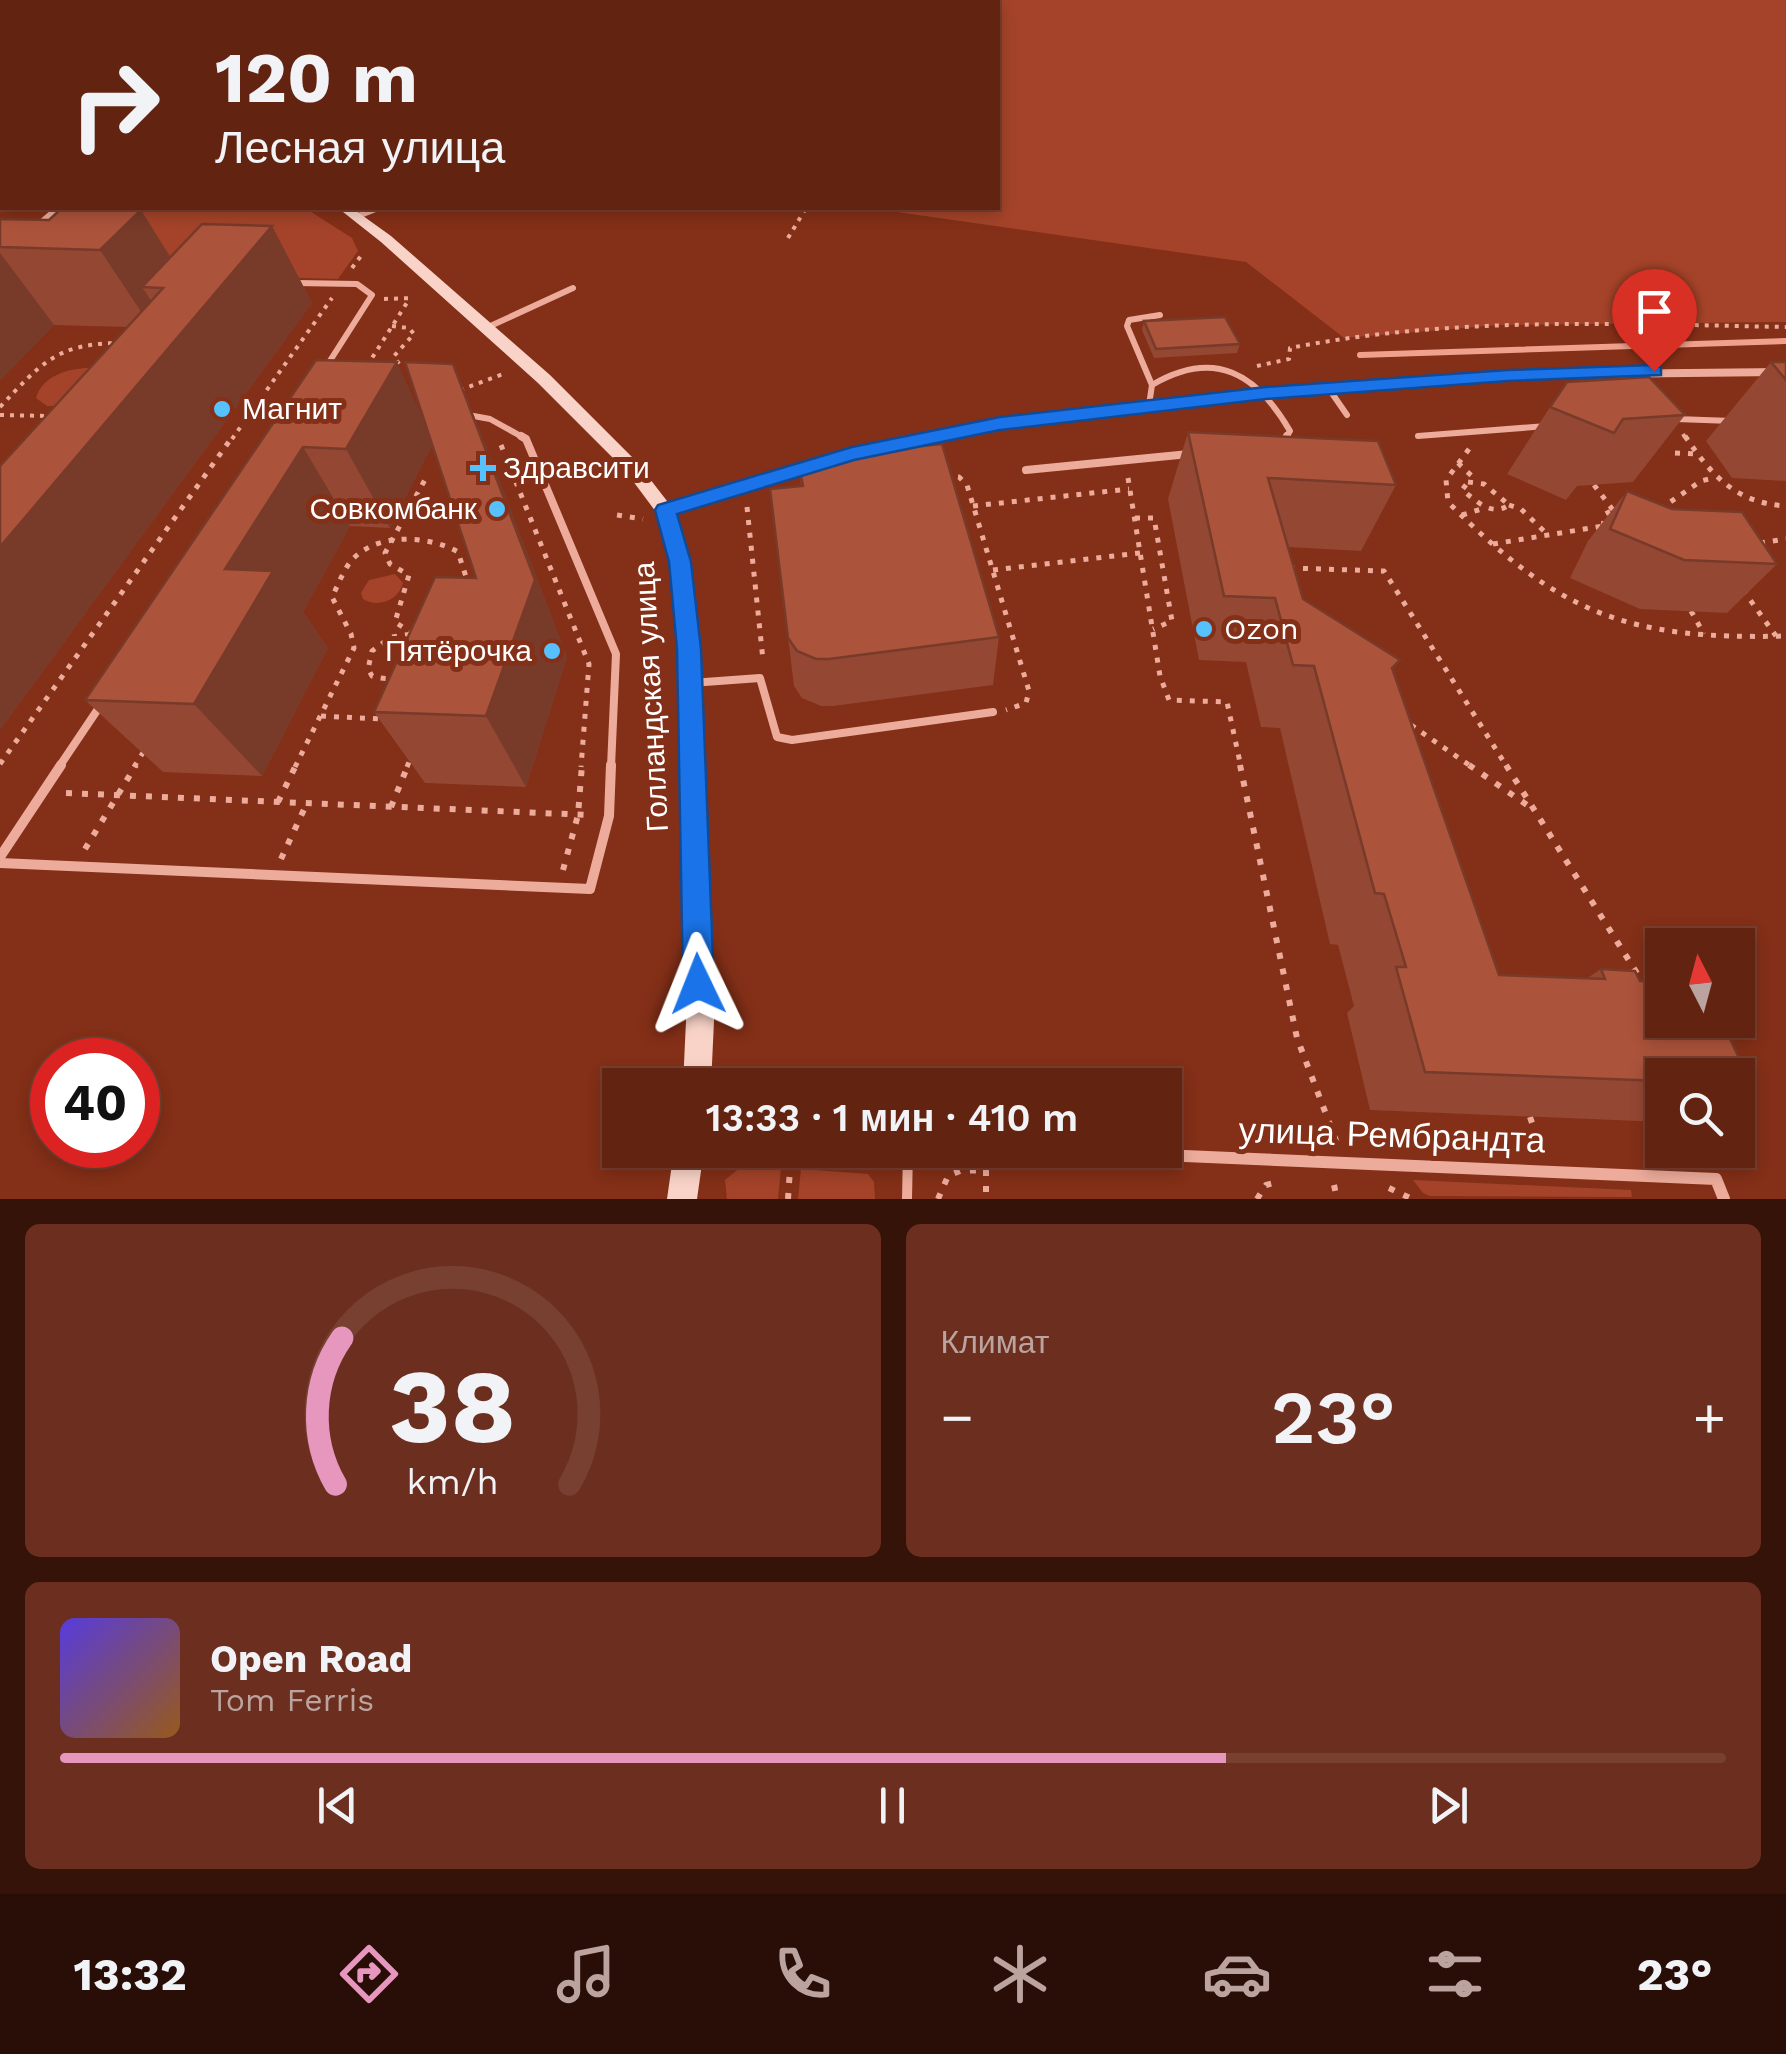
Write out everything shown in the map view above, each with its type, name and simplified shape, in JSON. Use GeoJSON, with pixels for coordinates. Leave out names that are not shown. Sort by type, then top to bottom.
{"type":"FeatureCollection","features":[{"type":"Feature","properties":{"kind":"street","name":"Голландская улица"},"geometry":{"type":"LineString","coordinates":[[351,212],[486,328],[630,465],[666,510],[680,562],[690,684],[700,1022],[698,1068]]}},
{"type":"Feature","properties":{"kind":"street"},"geometry":{"type":"LineString","coordinates":[[666,510],[870,450],[1000,423],[1266,393],[1508,375],[1786,372]]}},
{"type":"Feature","properties":{"kind":"street","name":"улица Рембрандта"},"geometry":{"type":"LineString","coordinates":[[1182,1156],[1716,1179],[1724,1199]]}},
{"type":"Feature","properties":{"kind":"street"},"geometry":{"type":"LineString","coordinates":[[682,1199],[686,1168]]}},
{"type":"Feature","properties":{"kind":"lane"},"geometry":{"type":"LineString","coordinates":[[29,232],[56,210]]}},
{"type":"Feature","properties":{"kind":"lane"},"geometry":{"type":"LineString","coordinates":[[288,282],[362,286],[370,291],[371,298],[318,379]]}},
{"type":"Feature","properties":{"kind":"lane"},"geometry":{"type":"LineString","coordinates":[[486,328],[573,288]]}},
{"type":"Feature","properties":{"kind":"lane"},"geometry":{"type":"LineString","coordinates":[[1149,405],[1152,385],[1127,326],[1129,320],[1138,316],[1160,316]]}},
{"type":"Feature","properties":{"kind":"lane"},"geometry":{"type":"LineString","coordinates":[[1152,385],[1165,375],[1182,372],[1239,375],[1266,393],[1290,431],[1289,438],[1281,444]]}},
{"type":"Feature","properties":{"kind":"lane"},"geometry":{"type":"LineString","coordinates":[[1329,388],[1347,415]]}},
{"type":"Feature","properties":{"kind":"lane"},"geometry":{"type":"LineString","coordinates":[[107,696],[0,860],[590,889],[609,816],[616,654],[526,439],[490,419],[456,415]]}},
{"type":"Feature","properties":{"kind":"lane"},"geometry":{"type":"LineString","coordinates":[[1658,418],[1748,422]]}},
{"type":"Feature","properties":{"kind":"lane"},"geometry":{"type":"LineString","coordinates":[[1418,436],[1566,425]]}},
{"type":"Feature","properties":{"kind":"lane"},"geometry":{"type":"LineString","coordinates":[[870,450],[874,468]]}},
{"type":"Feature","properties":{"kind":"lane"},"geometry":{"type":"LineString","coordinates":[[1026,470],[1203,452]]}},
{"type":"Feature","properties":{"kind":"lane"},"geometry":{"type":"LineString","coordinates":[[690,684],[760,678],[767,690],[771,726],[777,737],[792,740],[993,712]]}},
{"type":"Feature","properties":{"kind":"lane"},"geometry":{"type":"LineString","coordinates":[[907,1199],[908,1168]]}},
{"type":"Feature","properties":{"kind":"path"},"geometry":{"type":"LineString","coordinates":[[788,238],[805,210]]}},
{"type":"Feature","properties":{"kind":"path"},"geometry":{"type":"LineString","coordinates":[[0,764],[364,252]]}},
{"type":"Feature","properties":{"kind":"path"},"geometry":{"type":"LineString","coordinates":[[371,298],[411,300],[367,367],[417,364]]}},
{"type":"Feature","properties":{"kind":"path"},"geometry":{"type":"LineString","coordinates":[[1239,375],[1248,366],[1289,359],[1290,348],[1328,339],[1518,325],[1786,327]]}},
{"type":"Feature","properties":{"kind":"path"},"geometry":{"type":"LineString","coordinates":[[392,326],[409,328],[414,334],[394,356],[401,367]]}},
{"type":"Feature","properties":{"kind":"path"},"geometry":{"type":"LineString","coordinates":[[0,411],[61,348],[83,342],[129,343]]}},
{"type":"Feature","properties":{"kind":"path"},"geometry":{"type":"LineString","coordinates":[[453,394],[506,374]]}},
{"type":"Feature","properties":{"kind":"path"},"geometry":{"type":"LineString","coordinates":[[0,411],[50,416]]}},
{"type":"Feature","properties":{"kind":"path"},"geometry":{"type":"LineString","coordinates":[[496,431],[589,664],[578,814],[558,888]]}},
{"type":"Feature","properties":{"kind":"path"},"geometry":{"type":"LineString","coordinates":[[1483,431],[1444,482],[1442,491],[1460,516],[1530,576],[1560,594],[1638,628],[1786,636]]}},
{"type":"Feature","properties":{"kind":"path"},"geometry":{"type":"LineString","coordinates":[[1702,434],[1683,433],[1713,478],[1751,503],[1786,506]]}},
{"type":"Feature","properties":{"kind":"path"},"geometry":{"type":"LineString","coordinates":[[1675,453],[1696,454]]}},
{"type":"Feature","properties":{"kind":"path"},"geometry":{"type":"LineString","coordinates":[[1126,460],[1160,676],[1170,700],[1226,702],[1296,1038],[1339,1151]]}},
{"type":"Feature","properties":{"kind":"path"},"geometry":{"type":"LineString","coordinates":[[1458,464],[1521,509],[1548,535]]}},
{"type":"Feature","properties":{"kind":"path"},"geometry":{"type":"LineString","coordinates":[[394,684],[416,670],[428,653],[427,644],[395,622],[396,611],[410,583],[403,569],[385,559],[426,476]]}},
{"type":"Feature","properties":{"kind":"path"},"geometry":{"type":"LineString","coordinates":[[934,477],[959,477],[967,485],[1029,691],[1026,703],[993,712]]}},
{"type":"Feature","properties":{"kind":"path"},"geometry":{"type":"LineString","coordinates":[[1647,512],[1663,508],[1701,481],[1713,478]]}},
{"type":"Feature","properties":{"kind":"path"},"geometry":{"type":"LineString","coordinates":[[1476,480],[1462,486],[1462,490],[1486,508]]}},
{"type":"Feature","properties":{"kind":"path"},"geometry":{"type":"LineString","coordinates":[[1594,485],[1613,510]]}},
{"type":"Feature","properties":{"kind":"path"},"geometry":{"type":"LineString","coordinates":[[973,506],[1130,489]]}},
{"type":"Feature","properties":{"kind":"path"},"geometry":{"type":"LineString","coordinates":[[1460,516],[1486,508],[1501,510],[1509,504]]}},
{"type":"Feature","properties":{"kind":"path"},"geometry":{"type":"LineString","coordinates":[[748,507],[763,659],[760,678]]}},
{"type":"Feature","properties":{"kind":"path"},"geometry":{"type":"LineString","coordinates":[[1604,526],[1605,514],[1621,509]]}},
{"type":"Feature","properties":{"kind":"path"},"geometry":{"type":"LineString","coordinates":[[1135,518],[1154,518],[1172,621],[1152,629]]}},
{"type":"Feature","properties":{"kind":"path"},"geometry":{"type":"LineString","coordinates":[[1493,544],[1604,526],[1617,535]]}},
{"type":"Feature","properties":{"kind":"path"},"geometry":{"type":"LineString","coordinates":[[1748,543],[1786,539]]}},
{"type":"Feature","properties":{"kind":"path"},"geometry":{"type":"LineString","coordinates":[[278,802],[354,648],[351,626],[336,611],[332,597],[352,560],[371,548],[394,541],[450,546],[458,552],[471,592]]}},
{"type":"Feature","properties":{"kind":"path"},"geometry":{"type":"LineString","coordinates":[[992,570],[1140,552]]}},
{"type":"Feature","properties":{"kind":"path"},"geometry":{"type":"LineString","coordinates":[[1295,587],[1290,568],[1384,572],[1646,989],[1628,988]]}},
{"type":"Feature","properties":{"kind":"path"},"geometry":{"type":"LineString","coordinates":[[1738,583],[1776,636]]}},
{"type":"Feature","properties":{"kind":"path"},"geometry":{"type":"LineString","coordinates":[[1691,612],[1704,634]]}},
{"type":"Feature","properties":{"kind":"path"},"geometry":{"type":"LineString","coordinates":[[405,677],[381,680],[372,676],[368,660],[380,642],[391,636],[413,634]]}},
{"type":"Feature","properties":{"kind":"path"},"geometry":{"type":"LineString","coordinates":[[374,718],[379,709]]}},
{"type":"Feature","properties":{"kind":"path"},"geometry":{"type":"LineString","coordinates":[[1396,715],[1536,810]]}},
{"type":"Feature","properties":{"kind":"path"},"geometry":{"type":"LineString","coordinates":[[320,716],[392,719]]}},
{"type":"Feature","properties":{"kind":"path"},"geometry":{"type":"LineString","coordinates":[[74,866],[148,745]]}},
{"type":"Feature","properties":{"kind":"path"},"geometry":{"type":"LineString","coordinates":[[390,807],[414,751]]}},
{"type":"Feature","properties":{"kind":"path"},"geometry":{"type":"LineString","coordinates":[[43,792],[609,816]]}},
{"type":"Feature","properties":{"kind":"path"},"geometry":{"type":"LineString","coordinates":[[274,875],[307,804]]}},
{"type":"Feature","properties":{"kind":"path"},"geometry":{"type":"LineString","coordinates":[[1530,1117],[1549,1172]]}},
{"type":"Feature","properties":{"kind":"path"},"geometry":{"type":"LineString","coordinates":[[788,1199],[790,1169]]}},
{"type":"Feature","properties":{"kind":"path"},"geometry":{"type":"LineString","coordinates":[[938,1199],[941,1183],[950,1172],[962,1170],[986,1170],[986,1199]]}},
{"type":"Feature","properties":{"kind":"path"},"geometry":{"type":"LineString","coordinates":[[1258,1199],[1266,1185],[1296,1184]]}},
{"type":"Feature","properties":{"kind":"path"},"geometry":{"type":"LineString","coordinates":[[1315,1184],[1346,1186]]}},
{"type":"Feature","properties":{"kind":"path"},"geometry":{"type":"LineString","coordinates":[[1334,1185],[1337,1199]]}},
{"type":"Feature","properties":{"kind":"path"},"geometry":{"type":"LineString","coordinates":[[1378,1187],[1393,1188],[1412,1199]]}},
{"type":"Feature","properties":{"kind":"shaded area"},"geometry":{"type":"Polygon","coordinates":[[[1000,0],[1786,0],[1786,322],[1498,325],[1344,338],[1246,262],[883,210],[1000,210],[1000,0]]]}},
{"type":"Feature","properties":{"kind":"shaded area"},"geometry":{"type":"Polygon","coordinates":[[[119,210],[308,210],[352,238],[358,251],[338,279],[232,276],[66,260],[119,210]]]}},
{"type":"Feature","properties":{"kind":"shaded area"},"geometry":{"type":"Polygon","coordinates":[[[93,368],[58,406],[47,406],[36,398],[44,383],[58,374],[93,368]]]}},
{"type":"Feature","properties":{"kind":"shaded area"},"geometry":{"type":"Polygon","coordinates":[[[395,574],[403,583],[392,598],[375,603],[363,599],[361,593],[369,580],[395,574]]]}},
{"type":"Feature","properties":{"kind":"shaded area"},"geometry":{"type":"Polygon","coordinates":[[[740,1168],[781,1168],[778,1199],[727,1199],[725,1180],[740,1168]]]}},
{"type":"Feature","properties":{"kind":"shaded area"},"geometry":{"type":"Polygon","coordinates":[[[801,1169],[868,1174],[874,1182],[875,1199],[798,1199],[801,1169]]]}},
{"type":"Feature","properties":{"kind":"shaded area"},"geometry":{"type":"Polygon","coordinates":[[[1413,1180],[1631,1190],[1632,1197],[1430,1196],[1413,1180]]]}},
{"type":"Feature","properties":{"kind":"building"},"geometry":{"type":"Polygon","coordinates":[[[60,210],[141,210],[100,250],[0,247],[0,219],[49,220],[60,210]]]}},
{"type":"Feature","properties":{"kind":"building"},"geometry":{"type":"Polygon","coordinates":[[[202,224],[272,226],[0,547],[0,466],[163,288],[142,287],[202,224]]]}},
{"type":"Feature","properties":{"kind":"building"},"geometry":{"type":"Polygon","coordinates":[[[1225,317],[1240,344],[1156,349],[1144,321],[1225,317]]]}},
{"type":"Feature","properties":{"kind":"building"},"geometry":{"type":"Polygon","coordinates":[[[316,360],[397,362],[346,449],[303,447],[225,569],[273,571],[194,704],[85,700],[316,360]]]}},
{"type":"Feature","properties":{"kind":"building"},"geometry":{"type":"Polygon","coordinates":[[[405,362],[453,364],[535,580],[486,716],[374,712],[435,577],[476,578],[405,362]]]}},
{"type":"Feature","properties":{"kind":"building"},"geometry":{"type":"Polygon","coordinates":[[[1771,362],[1786,362],[1786,380],[1771,362]]]}},
{"type":"Feature","properties":{"kind":"building"},"geometry":{"type":"Polygon","coordinates":[[[1649,377],[1685,415],[1623,419],[1614,433],[1550,407],[1567,382],[1649,377]]]}},
{"type":"Feature","properties":{"kind":"building"},"geometry":{"type":"Polygon","coordinates":[[[1188,432],[1378,441],[1396,485],[1268,478],[1303,599],[1400,660],[1392,668],[1499,975],[1605,979],[1601,969],[1635,971],[1640,981],[1645,981],[1645,1038],[1730,1038],[1739,1058],[1645,1058],[1645,1080],[1425,1072],[1396,967],[1406,967],[1384,894],[1375,893],[1314,666],[1293,665],[1275,598],[1224,596],[1188,432]]]}},
{"type":"Feature","properties":{"kind":"building"},"geometry":{"type":"Polygon","coordinates":[[[942,444],[999,637],[829,659],[816,659],[797,651],[788,638],[770,489],[803,486],[799,466],[834,462],[853,453],[942,444]]]}},
{"type":"Feature","properties":{"kind":"building"},"geometry":{"type":"Polygon","coordinates":[[[1627,491],[1672,509],[1742,512],[1777,564],[1684,560],[1610,529],[1627,491]]]}},
{"type":"Feature","properties":{"kind":"waterway"},"geometry":{"type":"LineString","coordinates":[[1360,355],[1786,341]]}},
{"type":"Feature","properties":{"kind":"place","name":"Магнит"},"geometry":{"type":"Point","coordinates":[222,409]}},
{"type":"Feature","properties":{"kind":"place","name":"Здравсити"},"geometry":{"type":"Point","coordinates":[483,468]}},
{"type":"Feature","properties":{"kind":"place","name":"Совкомбанк"},"geometry":{"type":"Point","coordinates":[497,509]}},
{"type":"Feature","properties":{"kind":"place","name":"Ozon"},"geometry":{"type":"Point","coordinates":[1204,629]}},
{"type":"Feature","properties":{"kind":"place","name":"Пятёрочка"},"geometry":{"type":"Point","coordinates":[552,651]}},
{"type":"Feature","properties":{"kind":"route"},"geometry":{"type":"LineString","coordinates":[[698,984],[689,649],[680,562],[666,510],[852,454],[1000,423],[1266,393],[1508,375],[1654,371]]}}]}
